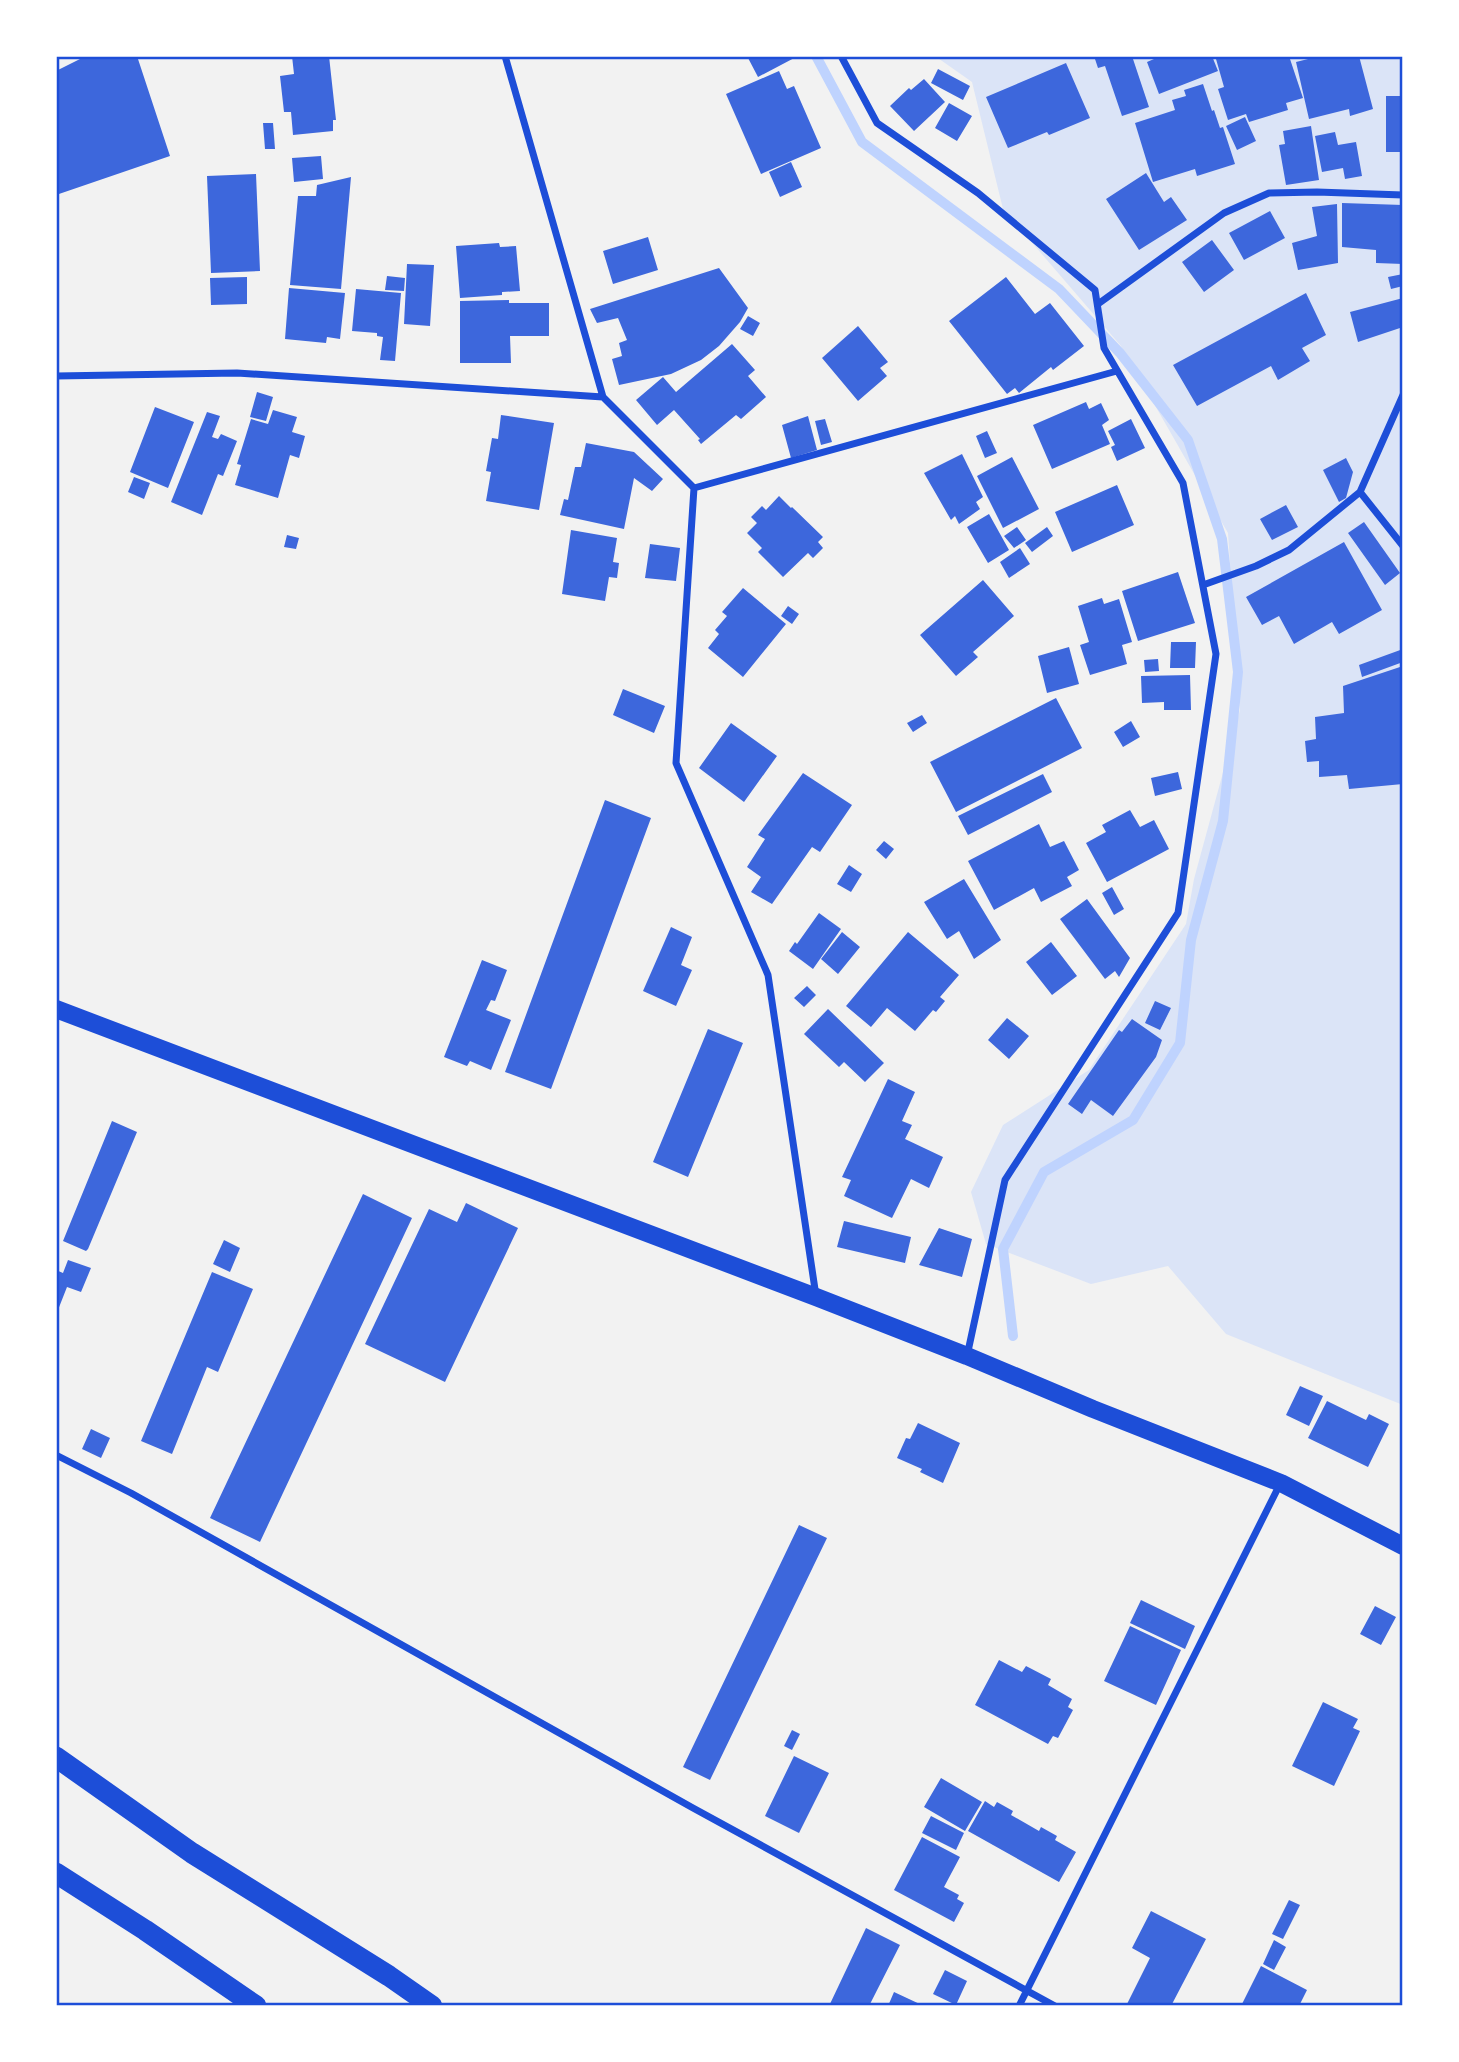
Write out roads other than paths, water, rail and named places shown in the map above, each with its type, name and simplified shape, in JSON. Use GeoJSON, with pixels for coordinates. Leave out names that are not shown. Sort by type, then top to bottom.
{"type":"FeatureCollection","features":[{"type":"Feature","properties":{"kind":"highway"},"geometry":{"type":"LineString","coordinates":[[56,1757],[192,1853],[389,1976],[432,2006]]}},
{"type":"Feature","properties":{"kind":"highway"},"geometry":{"type":"LineString","coordinates":[[56,1873],[256,2006]]}},
{"type":"Feature","properties":{"kind":"main road"},"geometry":{"type":"LineString","coordinates":[[56,1009],[967,1356],[1281,1483],[1403,1546]]}},
{"type":"Feature","properties":{"kind":"street"},"geometry":{"type":"LineString","coordinates":[[505,56],[603,397],[694,488],[676,763],[768,975],[816,1297]]}},
{"type":"Feature","properties":{"kind":"street"},"geometry":{"type":"LineString","coordinates":[[841,56],[877,123],[978,193],[1096,290],[1104,348],[1183,483],[1216,654],[1178,913],[1005,1180],[967,1356]]}},
{"type":"Feature","properties":{"kind":"street"},"geometry":{"type":"LineString","coordinates":[[1098,304],[1224,213],[1269,193],[1403,195]]}},
{"type":"Feature","properties":{"kind":"street"},"geometry":{"type":"LineString","coordinates":[[694,488],[1117,371]]}},
{"type":"Feature","properties":{"kind":"street"},"geometry":{"type":"LineString","coordinates":[[56,376],[237,373],[603,397]]}},
{"type":"Feature","properties":{"kind":"street"},"geometry":{"type":"LineString","coordinates":[[1204,584],[1250,568],[1289,550],[1360,492],[1403,395]]}},
{"type":"Feature","properties":{"kind":"street"},"geometry":{"type":"LineString","coordinates":[[1360,492],[1403,546]]}},
{"type":"Feature","properties":{"kind":"street"},"geometry":{"type":"LineString","coordinates":[[56,1455],[131,1493],[693,1808],[1055,2006]]}},
{"type":"Feature","properties":{"kind":"street"},"geometry":{"type":"LineString","coordinates":[[1019,2006],[1281,1483]]}},
{"type":"Feature","properties":{"kind":"waterway"},"geometry":{"type":"LineString","coordinates":[[816,56],[862,142],[1059,289],[1120,353],[1188,440],[1222,539],[1238,672],[1223,821],[1191,940],[1180,1043],[1133,1120],[1044,1172],[1003,1249],[1013,1336]]}}]}
